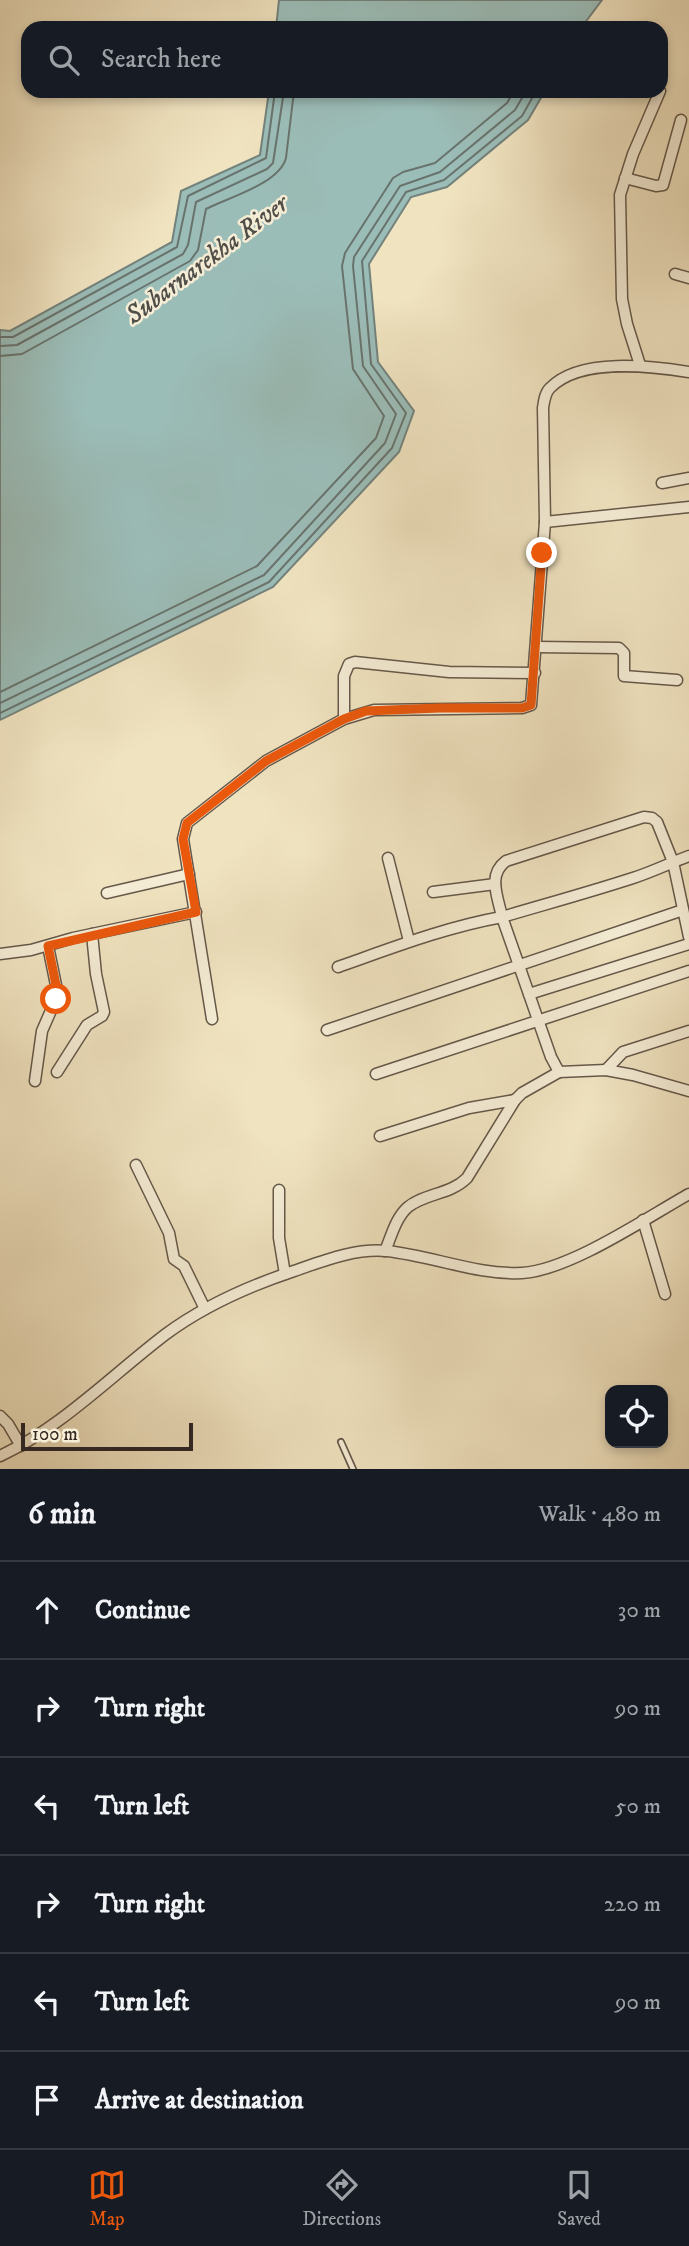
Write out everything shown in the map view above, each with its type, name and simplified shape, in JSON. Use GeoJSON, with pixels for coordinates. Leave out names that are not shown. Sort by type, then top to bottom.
{"type":"FeatureCollection","features":[{"type":"Feature","properties":{"kind":"street"},"geometry":{"type":"LineString","coordinates":[[640,365],[622,299],[620,195],[657,98]]}},
{"type":"Feature","properties":{"kind":"street"},"geometry":{"type":"LineString","coordinates":[[625,178],[656,186],[663,184],[681,120]]}},
{"type":"Feature","properties":{"kind":"street"},"geometry":{"type":"LineString","coordinates":[[675,274],[689,278]]}},
{"type":"Feature","properties":{"kind":"street"},"geometry":{"type":"LineString","coordinates":[[212,1018],[183,839],[187,823],[266,761],[344,719],[374,710],[528,707],[533,701],[545,522],[543,408],[549,388],[574,375],[624,364],[689,372]]}},
{"type":"Feature","properties":{"kind":"street"},"geometry":{"type":"LineString","coordinates":[[662,483],[689,478]]}},
{"type":"Feature","properties":{"kind":"street"},"geometry":{"type":"LineString","coordinates":[[545,522],[689,508]]}},
{"type":"Feature","properties":{"kind":"street"},"geometry":{"type":"LineString","coordinates":[[536,647],[619,648],[624,653],[624,676],[677,680]]}},
{"type":"Feature","properties":{"kind":"street"},"geometry":{"type":"LineString","coordinates":[[344,719],[344,676],[349,664],[355,662],[449,672],[535,673]]}},
{"type":"Feature","properties":{"kind":"street"},"geometry":{"type":"LineString","coordinates":[[559,1072],[551,1057],[502,917],[495,884],[496,872],[506,861],[644,817],[652,818],[657,822],[673,862],[689,937]]}},
{"type":"Feature","properties":{"kind":"street"},"geometry":{"type":"LineString","coordinates":[[338,968],[410,941],[636,878],[689,856]]}},
{"type":"Feature","properties":{"kind":"street"},"geometry":{"type":"LineString","coordinates":[[388,859],[410,941]]}},
{"type":"Feature","properties":{"kind":"street"},"geometry":{"type":"LineString","coordinates":[[107,892],[189,874]]}},
{"type":"Feature","properties":{"kind":"street"},"geometry":{"type":"LineString","coordinates":[[433,892],[495,884]]}},
{"type":"Feature","properties":{"kind":"street"},"geometry":{"type":"LineString","coordinates":[[327,1030],[683,910]]}},
{"type":"Feature","properties":{"kind":"street"},"geometry":{"type":"LineString","coordinates":[[0,954],[31,950],[196,912]]}},
{"type":"Feature","properties":{"kind":"street"},"geometry":{"type":"LineString","coordinates":[[57,1072],[87,1025],[104,1012],[96,974],[92,934]]}},
{"type":"Feature","properties":{"kind":"street"},"geometry":{"type":"LineString","coordinates":[[530,994],[689,944]]}},
{"type":"Feature","properties":{"kind":"street"},"geometry":{"type":"LineString","coordinates":[[35,1080],[42,1031],[56,999],[57,990],[48,946]]}},
{"type":"Feature","properties":{"kind":"street"},"geometry":{"type":"LineString","coordinates":[[376,1074],[689,971]]}},
{"type":"Feature","properties":{"kind":"street"},"geometry":{"type":"LineString","coordinates":[[606,1070],[623,1052],[689,1031]]}},
{"type":"Feature","properties":{"kind":"street"},"geometry":{"type":"LineString","coordinates":[[385,1251],[400,1218],[409,1206],[452,1189],[467,1178],[515,1100],[522,1093],[559,1072],[606,1070],[633,1074],[689,1091]]}},
{"type":"Feature","properties":{"kind":"street"},"geometry":{"type":"LineString","coordinates":[[380,1136],[469,1108],[515,1100]]}},
{"type":"Feature","properties":{"kind":"street"},"geometry":{"type":"LineString","coordinates":[[136,1165],[169,1233],[174,1259],[185,1268],[205,1309]]}},
{"type":"Feature","properties":{"kind":"street"},"geometry":{"type":"LineString","coordinates":[[279,1190],[279,1238],[285,1274]]}},
{"type":"Feature","properties":{"kind":"street"},"geometry":{"type":"LineString","coordinates":[[0,1456],[40,1434],[167,1334],[205,1309],[285,1274],[339,1256],[385,1251],[504,1273],[525,1273],[576,1256],[689,1194]]}},
{"type":"Feature","properties":{"kind":"street"},"geometry":{"type":"LineString","coordinates":[[643,1220],[665,1294]]}},
{"type":"Feature","properties":{"kind":"street"},"geometry":{"type":"LineString","coordinates":[[0,1416],[21,1446]]}},
{"type":"Feature","properties":{"kind":"lane"},"geometry":{"type":"LineString","coordinates":[[341,1443],[353,1469]]}},
{"type":"Feature","properties":{"kind":"water"},"geometry":{"type":"Polygon","coordinates":[[[279,0],[602,0],[586,21],[277,21],[279,0]]]}},
{"type":"Feature","properties":{"kind":"water","name":"Subarnarekha River"},"geometry":{"type":"Polygon","coordinates":[[[268,98],[541,98],[528,120],[447,187],[411,197],[369,264],[378,362],[414,411],[399,452],[273,587],[0,720],[0,330],[10,331],[172,242],[181,191],[260,155],[268,98]]]}},
{"type":"Feature","properties":{"kind":"route"},"geometry":{"type":"LineString","coordinates":[[56,999],[57,990],[48,946],[73,938],[196,912],[183,839],[187,823],[266,761],[344,719],[366,711],[522,708],[531,705],[534,696],[536,622],[542,553]]}}]}
